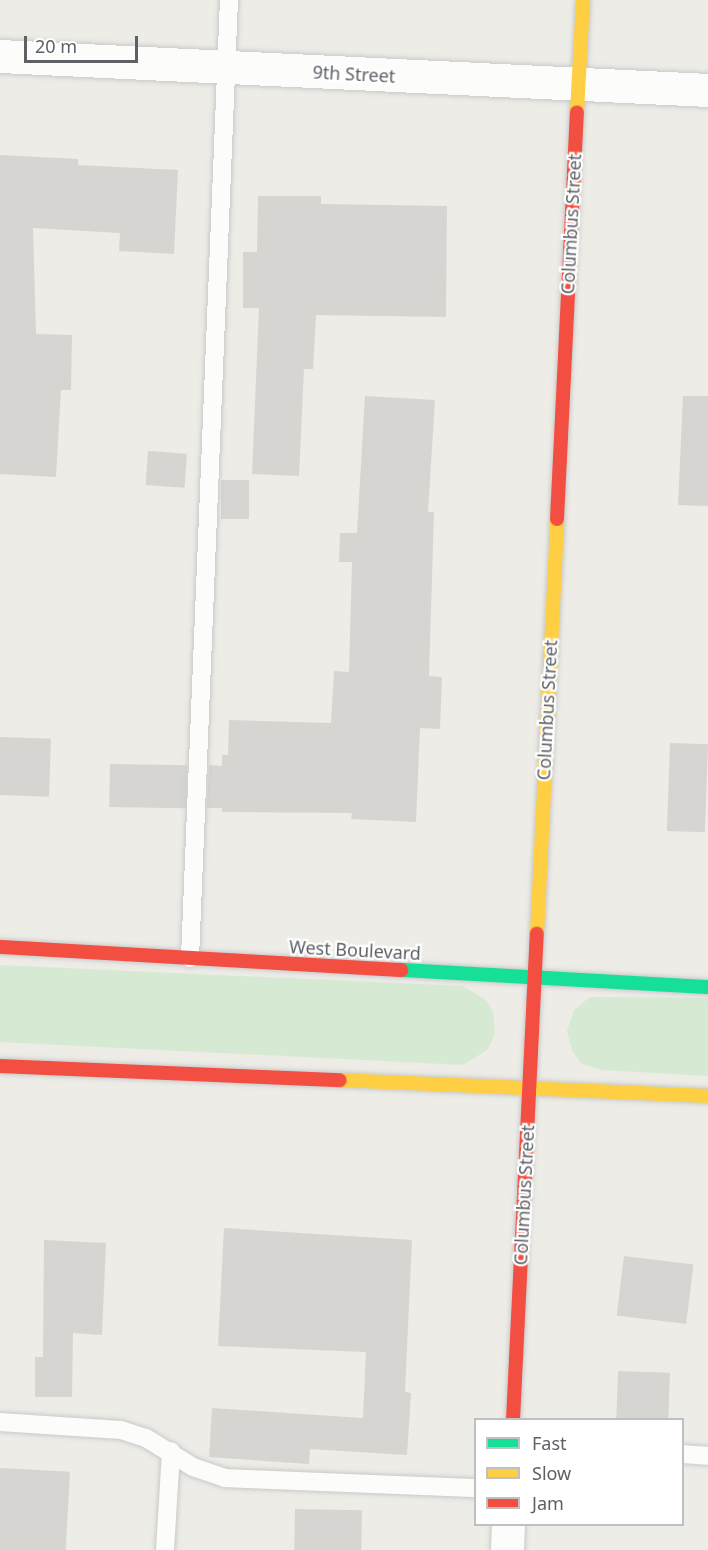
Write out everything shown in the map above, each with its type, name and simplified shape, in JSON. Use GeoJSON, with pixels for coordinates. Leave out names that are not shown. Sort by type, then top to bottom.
{"type":"FeatureCollection","features":[{"type":"Feature","properties":{"kind":"street","name":"Columbus Street"},"geometry":{"type":"LineString","coordinates":[[513,1418],[532,979],[583,0]]}},
{"type":"Feature","properties":{"kind":"street","name":"9th Street"},"geometry":{"type":"LineString","coordinates":[[0,56],[708,90]]}},
{"type":"Feature","properties":{"kind":"street","name":"West Boulevard"},"geometry":{"type":"LineString","coordinates":[[0,947],[532,979],[708,987]]}},
{"type":"Feature","properties":{"kind":"street"},"geometry":{"type":"LineString","coordinates":[[0,1066],[708,1096]]}},
{"type":"Feature","properties":{"kind":"street"},"geometry":{"type":"LineString","coordinates":[[507,1550],[508,1526]]}},
{"type":"Feature","properties":{"kind":"lane"},"geometry":{"type":"LineString","coordinates":[[190,958],[229,0]]}},
{"type":"Feature","properties":{"kind":"lane"},"geometry":{"type":"LineString","coordinates":[[0,1422],[121,1430],[171,1451],[194,1467],[225,1478],[474,1488]]}},
{"type":"Feature","properties":{"kind":"lane"},"geometry":{"type":"LineString","coordinates":[[165,1550],[171,1451]]}},
{"type":"Feature","properties":{"kind":"lane"},"geometry":{"type":"LineString","coordinates":[[684,1454],[708,1455]]}},
{"type":"Feature","properties":{"kind":"green space"},"geometry":{"type":"Polygon","coordinates":[[[0,965],[462,986],[485,999],[493,1011],[495,1034],[487,1050],[463,1065],[0,1042],[0,965]]]}},
{"type":"Feature","properties":{"kind":"green space"},"geometry":{"type":"Polygon","coordinates":[[[590,997],[708,998],[708,1076],[602,1070],[582,1064],[572,1051],[567,1031],[574,1010],[590,997]]]}},
{"type":"Feature","properties":{"kind":"building"},"geometry":{"type":"Polygon","coordinates":[[[0,155],[78,159],[78,165],[178,170],[174,254],[119,251],[120,233],[33,228],[36,334],[72,335],[71,390],[61,390],[56,477],[0,474],[0,155]]]}},
{"type":"Feature","properties":{"kind":"building"},"geometry":{"type":"Polygon","coordinates":[[[258,196],[321,196],[321,204],[447,206],[446,317],[316,315],[313,369],[304,369],[299,476],[252,474],[259,308],[243,308],[243,252],[257,252],[258,196]]]}},
{"type":"Feature","properties":{"kind":"building"},"geometry":{"type":"Polygon","coordinates":[[[365,396],[435,400],[428,512],[434,512],[429,676],[442,677],[440,729],[420,728],[416,822],[351,819],[352,813],[222,812],[222,808],[207,808],[209,765],[222,766],[222,755],[228,755],[229,720],[331,723],[334,671],[349,672],[352,562],[339,562],[340,533],[357,533],[365,396]]]}},
{"type":"Feature","properties":{"kind":"building"},"geometry":{"type":"Polygon","coordinates":[[[683,396],[708,396],[708,506],[678,505],[683,396]]]}},
{"type":"Feature","properties":{"kind":"building"},"geometry":{"type":"Polygon","coordinates":[[[148,451],[187,454],[185,488],[146,485],[148,451]]]}},
{"type":"Feature","properties":{"kind":"building"},"geometry":{"type":"Polygon","coordinates":[[[221,480],[249,480],[249,519],[221,519],[221,480]]]}},
{"type":"Feature","properties":{"kind":"building"},"geometry":{"type":"Polygon","coordinates":[[[0,737],[51,739],[49,797],[0,795],[0,737]]]}},
{"type":"Feature","properties":{"kind":"building"},"geometry":{"type":"Polygon","coordinates":[[[670,743],[708,744],[705,832],[667,831],[670,743]]]}},
{"type":"Feature","properties":{"kind":"building"},"geometry":{"type":"Polygon","coordinates":[[[110,764],[187,765],[186,808],[109,807],[110,764]]]}},
{"type":"Feature","properties":{"kind":"building"},"geometry":{"type":"Polygon","coordinates":[[[224,1228],[412,1240],[405,1392],[411,1393],[407,1455],[310,1449],[309,1464],[209,1457],[212,1408],[363,1418],[366,1352],[218,1346],[224,1228]]]}},
{"type":"Feature","properties":{"kind":"building"},"geometry":{"type":"Polygon","coordinates":[[[44,1240],[106,1243],[102,1335],[73,1333],[72,1397],[35,1397],[35,1357],[43,1357],[44,1240]]]}},
{"type":"Feature","properties":{"kind":"building"},"geometry":{"type":"Polygon","coordinates":[[[624,1256],[693,1265],[686,1324],[617,1316],[624,1256]]]}},
{"type":"Feature","properties":{"kind":"building"},"geometry":{"type":"Polygon","coordinates":[[[618,1371],[670,1373],[668,1418],[616,1418],[618,1371]]]}},
{"type":"Feature","properties":{"kind":"building"},"geometry":{"type":"Polygon","coordinates":[[[0,1468],[70,1472],[66,1550],[0,1550],[0,1468]]]}},
{"type":"Feature","properties":{"kind":"building"},"geometry":{"type":"Polygon","coordinates":[[[295,1509],[362,1510],[361,1550],[294,1550],[295,1509]]]}},
{"type":"Feature","properties":{"kind":"traffic: fast"},"geometry":{"type":"LineString","coordinates":[[401,970],[708,987]]}},
{"type":"Feature","properties":{"kind":"traffic: slow"},"geometry":{"type":"LineString","coordinates":[[577,112],[583,0]]}},
{"type":"Feature","properties":{"kind":"traffic: slow"},"geometry":{"type":"LineString","coordinates":[[537,934],[557,519]]}},
{"type":"Feature","properties":{"kind":"traffic: slow"},"geometry":{"type":"LineString","coordinates":[[340,1080],[708,1096]]}},
{"type":"Feature","properties":{"kind":"traffic: jam"},"geometry":{"type":"LineString","coordinates":[[557,519],[577,112]]}},
{"type":"Feature","properties":{"kind":"traffic: jam"},"geometry":{"type":"LineString","coordinates":[[513,1418],[537,934]]}},
{"type":"Feature","properties":{"kind":"traffic: jam"},"geometry":{"type":"LineString","coordinates":[[0,947],[401,970]]}},
{"type":"Feature","properties":{"kind":"traffic: jam"},"geometry":{"type":"LineString","coordinates":[[0,1066],[340,1080]]}}]}
